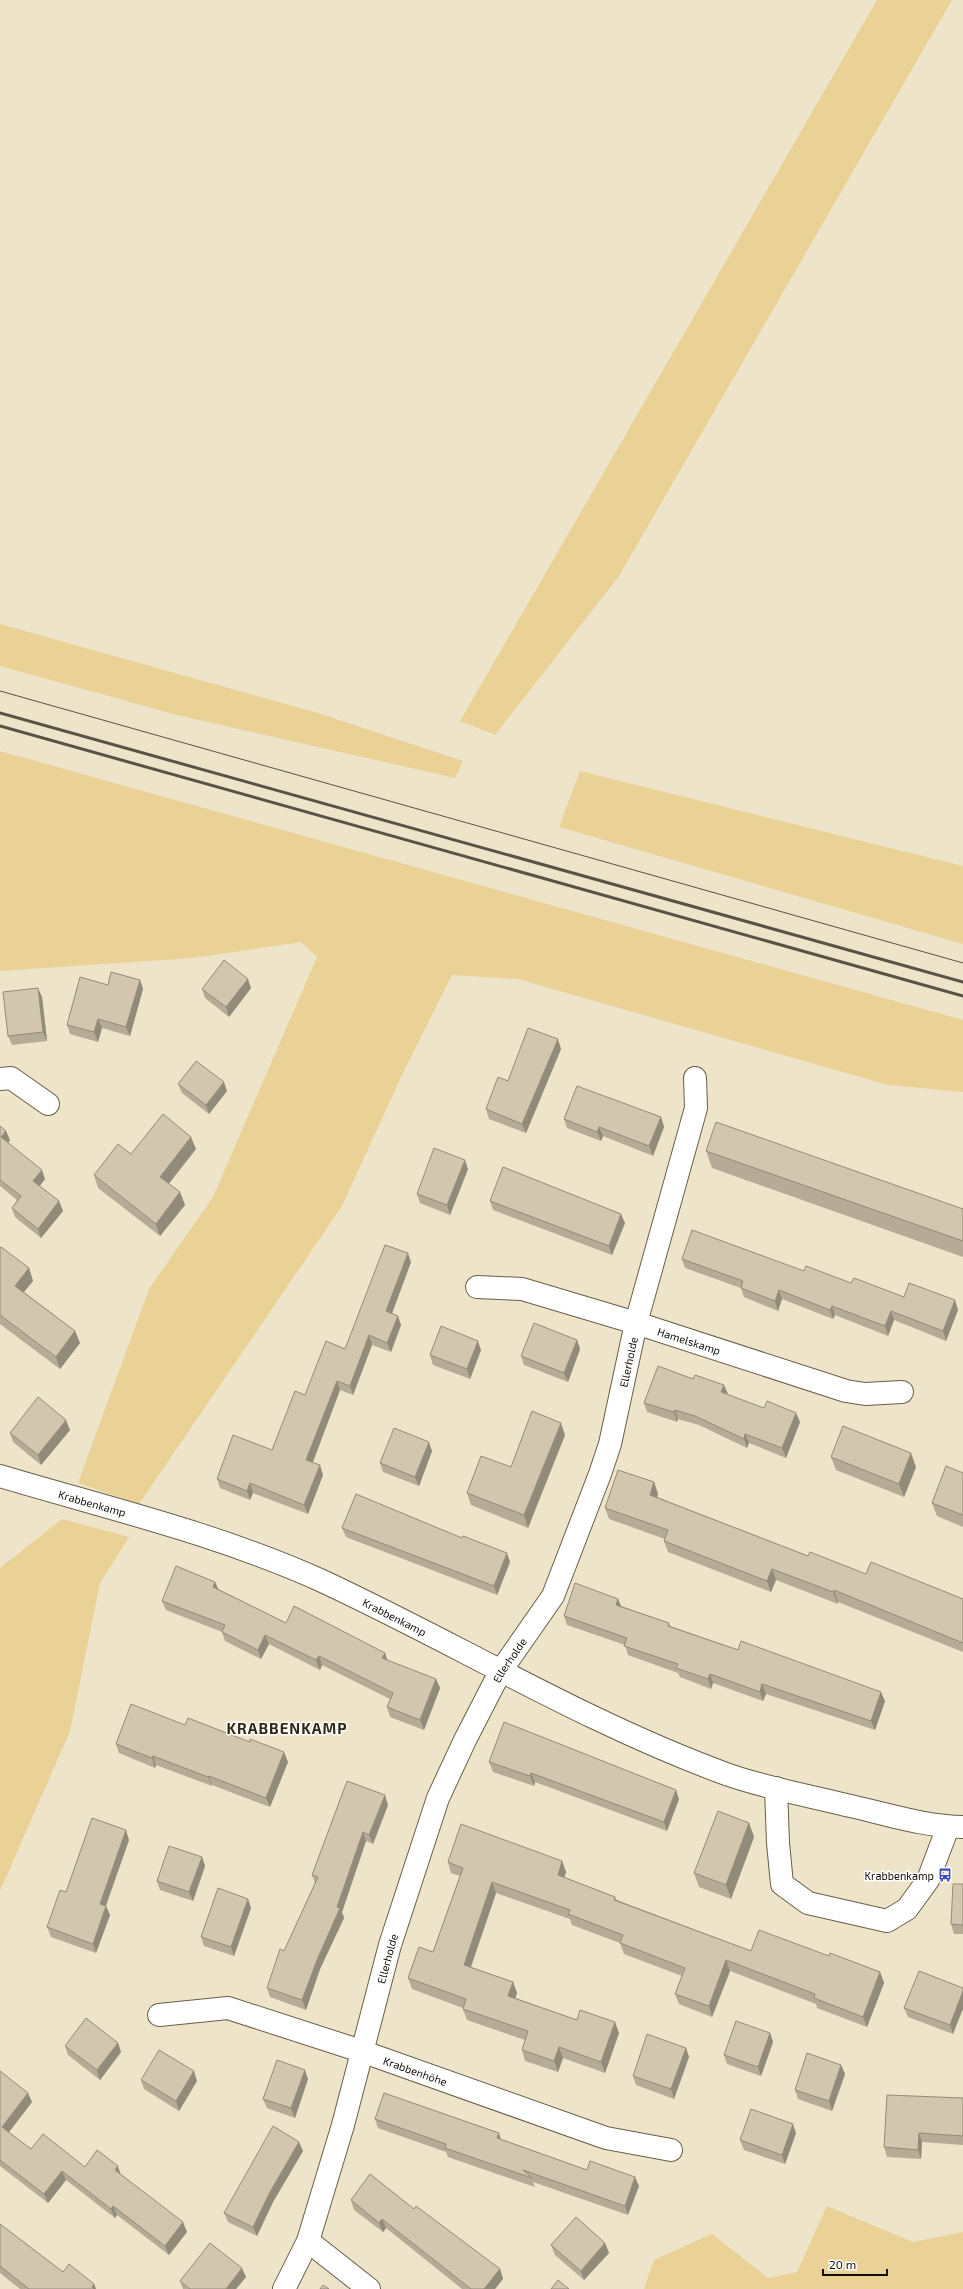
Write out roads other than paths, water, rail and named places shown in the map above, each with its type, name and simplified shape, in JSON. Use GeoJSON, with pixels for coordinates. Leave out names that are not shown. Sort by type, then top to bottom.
{"type":"FeatureCollection","features":[{"type":"Feature","properties":{"kind":"street"},"geometry":{"type":"LineString","coordinates":[[0,1079],[11,1078],[48,1104]]}},
{"type":"Feature","properties":{"kind":"street","name":"Ellerholde"},"geometry":{"type":"LineString","coordinates":[[284,2289],[308,2241],[341,2132],[390,1945],[438,1798],[464,1740],[500,1672],[553,1596],[610,1444],[636,1323],[696,1108],[695,1078]]}},
{"type":"Feature","properties":{"kind":"street","name":"Hamelskamp"},"geometry":{"type":"LineString","coordinates":[[477,1287],[522,1289],[636,1323],[846,1391],[865,1394],[902,1392]]}},
{"type":"Feature","properties":{"kind":"street","name":"Krabbenkamp"},"geometry":{"type":"LineString","coordinates":[[0,1476],[224,1543],[303,1573],[633,1737],[728,1774],[776,1788],[956,1827],[928,1880],[907,1909],[887,1921],[808,1903],[782,1884],[778,1843],[776,1788]]}},
{"type":"Feature","properties":{"kind":"street","name":"Krabbenhöhe"},"geometry":{"type":"LineString","coordinates":[[159,2015],[228,2008],[361,2051],[606,2138],[671,2150]]}},
{"type":"Feature","properties":{"kind":"street"},"geometry":{"type":"LineString","coordinates":[[308,2241],[369,2289]]}},
{"type":"Feature","properties":{"kind":"tram line"},"geometry":{"type":"LineString","coordinates":[[0,691],[963,963]]}},
{"type":"Feature","properties":{"kind":"railway"},"geometry":{"type":"LineString","coordinates":[[0,713],[963,982]]}},
{"type":"Feature","properties":{"kind":"railway"},"geometry":{"type":"LineString","coordinates":[[0,726],[963,996]]}},
{"type":"Feature","properties":{"kind":"place","name":"Krabbenkamp"},"geometry":{"type":"Point","coordinates":[945,1875]}},
{"type":"Feature","properties":{"kind":"district","name":"KRABBENKAMP"},"geometry":{"type":"Point","coordinates":[287,1728]}}]}
